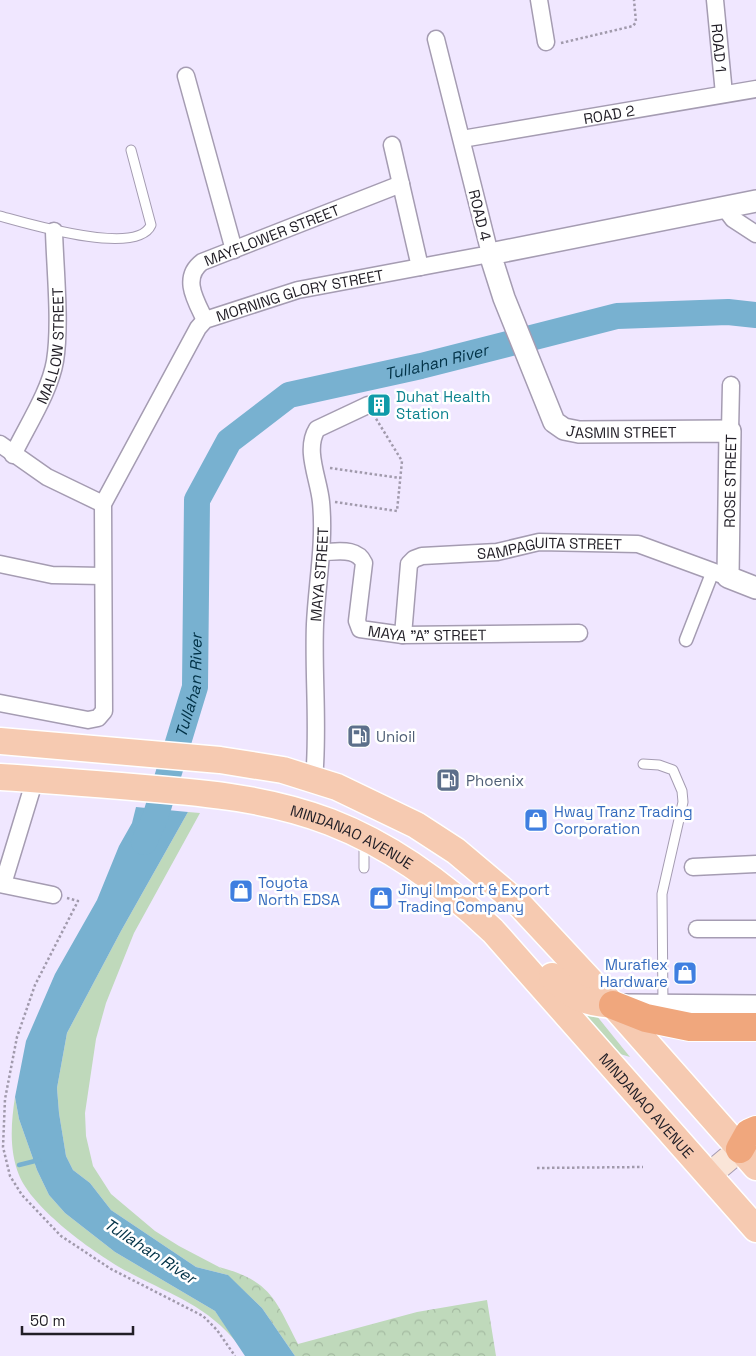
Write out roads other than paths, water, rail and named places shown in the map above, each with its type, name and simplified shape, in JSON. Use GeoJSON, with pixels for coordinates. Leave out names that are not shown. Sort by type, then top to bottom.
{"type":"FeatureCollection","features":[{"type":"Feature","properties":{"kind":"highway"},"geometry":{"type":"LineString","coordinates":[[613,1005],[646,1018],[690,1027],[756,1027]]}},
{"type":"Feature","properties":{"kind":"main road"},"geometry":{"type":"LineString","coordinates":[[0,741],[220,760],[283,770],[314,779],[362,798],[416,825],[456,851],[520,905],[613,1005],[752,1148],[709,1175]]}},
{"type":"Feature","properties":{"kind":"main road","name":"MINDANAO AVENUE"},"geometry":{"type":"LineString","coordinates":[[0,776],[214,794],[286,808],[332,823],[364,837],[399,856],[432,878],[464,903],[493,930],[756,1229]]}},
{"type":"Feature","properties":{"kind":"main road"},"geometry":{"type":"LineString","coordinates":[[493,930],[511,937],[525,946],[573,996],[590,1003],[613,1005]]}},
{"type":"Feature","properties":{"kind":"street"},"geometry":{"type":"LineString","coordinates":[[540,0],[546,42]]}},
{"type":"Feature","properties":{"kind":"street","name":"ROAD 1"},"geometry":{"type":"LineString","coordinates":[[715,0],[724,94]]}},
{"type":"Feature","properties":{"kind":"street","name":"ROAD 4"},"geometry":{"type":"LineString","coordinates":[[436,39],[490,254],[504,298],[538,387]]}},
{"type":"Feature","properties":{"kind":"street"},"geometry":{"type":"LineString","coordinates":[[186,76],[234,250]]}},
{"type":"Feature","properties":{"kind":"street","name":"ROAD 2"},"geometry":{"type":"LineString","coordinates":[[462,139],[756,89]]}},
{"type":"Feature","properties":{"kind":"street"},"geometry":{"type":"LineString","coordinates":[[392,145],[420,267]]}},
{"type":"Feature","properties":{"kind":"street","name":"MAYFLOWER STREET"},"geometry":{"type":"LineString","coordinates":[[205,320],[193,295],[191,276],[196,267],[202,262],[400,184]]}},
{"type":"Feature","properties":{"kind":"street","name":"MORNING GLORY STREET"},"geometry":{"type":"LineString","coordinates":[[0,703],[76,719],[98,718],[104,711],[106,702],[102,576],[103,504],[198,328],[205,320],[298,290],[756,201]]}},
{"type":"Feature","properties":{"kind":"street"},"geometry":{"type":"LineString","coordinates":[[724,208],[733,218],[756,234]]}},
{"type":"Feature","properties":{"kind":"street","name":"MALLOW STREET"},"geometry":{"type":"LineString","coordinates":[[13,455],[50,379],[55,361],[57,342],[54,230]]}},
{"type":"Feature","properties":{"kind":"street","name":"ROSE STREET"},"geometry":{"type":"LineString","coordinates":[[721,574],[731,386]]}},
{"type":"Feature","properties":{"kind":"street","name":"JASMIN STREET"},"geometry":{"type":"LineString","coordinates":[[538,387],[554,422],[564,429],[579,432],[730,431]]}},
{"type":"Feature","properties":{"kind":"street","name":"MAYA STREET"},"geometry":{"type":"LineString","coordinates":[[314,779],[316,757],[315,623],[322,552],[321,501],[312,443],[318,429],[368,405]]}},
{"type":"Feature","properties":{"kind":"street"},"geometry":{"type":"LineString","coordinates":[[0,444],[13,455],[47,477],[103,504]]}},
{"type":"Feature","properties":{"kind":"street","name":"SAMPAGUITA STREET"},"geometry":{"type":"LineString","coordinates":[[403,635],[409,564],[414,559],[422,556],[498,552],[539,542],[638,544],[756,588]]}},
{"type":"Feature","properties":{"kind":"street","name":"MAYA \"A\" STREET"},"geometry":{"type":"LineString","coordinates":[[322,552],[355,552],[364,563],[357,621],[360,629],[403,635],[579,633]]}},
{"type":"Feature","properties":{"kind":"street"},"geometry":{"type":"LineString","coordinates":[[0,564],[52,574],[102,576]]}},
{"type":"Feature","properties":{"kind":"street"},"geometry":{"type":"LineString","coordinates":[[686,640],[721,574]]}},
{"type":"Feature","properties":{"kind":"street"},"geometry":{"type":"LineString","coordinates":[[35,779],[2,884],[53,894]]}},
{"type":"Feature","properties":{"kind":"street"},"geometry":{"type":"LineString","coordinates":[[693,867],[756,864]]}},
{"type":"Feature","properties":{"kind":"street"},"geometry":{"type":"LineString","coordinates":[[698,929],[756,929]]}},
{"type":"Feature","properties":{"kind":"street"},"geometry":{"type":"LineString","coordinates":[[613,1005],[756,1006]]}},
{"type":"Feature","properties":{"kind":"lane"},"geometry":{"type":"LineString","coordinates":[[0,216],[54,230],[117,240],[144,233],[150,229],[151,225],[131,150]]}},
{"type":"Feature","properties":{"kind":"lane"},"geometry":{"type":"LineString","coordinates":[[643,764],[658,765],[673,770],[682,791],[683,802],[662,894],[663,1005]]}},
{"type":"Feature","properties":{"kind":"lane"},"geometry":{"type":"LineString","coordinates":[[364,837],[364,868]]}},
{"type":"Feature","properties":{"kind":"water"},"geometry":{"type":"Polygon","coordinates":[[[136,807],[188,812],[121,931],[67,1033],[57,1088],[66,1156],[73,1170],[90,1183],[111,1210],[196,1267],[228,1275],[262,1308],[295,1356],[245,1356],[215,1311],[115,1252],[65,1213],[49,1195],[37,1170],[19,1119],[15,1097],[26,1041],[55,974],[97,900],[119,846],[132,823],[136,807]]]}},
{"type":"Feature","properties":{"kind":"waterway","name":"Tullahan River"},"geometry":{"type":"LineString","coordinates":[[144,842],[155,818],[195,687],[197,500],[229,441],[289,395],[421,366],[617,316],[728,312],[756,315]]}},
{"type":"Feature","properties":{"kind":"waterway"},"geometry":{"type":"LineString","coordinates":[[19,1165],[39,1160]]}},
{"type":"Feature","properties":{"kind":"place","name":"Duhat Health Station"},"geometry":{"type":"Point","coordinates":[379,405]}},
{"type":"Feature","properties":{"kind":"place","name":"Unioil"},"geometry":{"type":"Point","coordinates":[359,736]}},
{"type":"Feature","properties":{"kind":"place","name":"Phoenix"},"geometry":{"type":"Point","coordinates":[448,780]}},
{"type":"Feature","properties":{"kind":"place","name":"Hway Tranz Trading Corporation"},"geometry":{"type":"Point","coordinates":[536,820]}},
{"type":"Feature","properties":{"kind":"place","name":"Toyota North EDSA"},"geometry":{"type":"Point","coordinates":[241,891]}},
{"type":"Feature","properties":{"kind":"place","name":"Jinyi Import & Export Trading Company"},"geometry":{"type":"Point","coordinates":[381,898]}},
{"type":"Feature","properties":{"kind":"place","name":"Muraflex Hardware"},"geometry":{"type":"Point","coordinates":[685,973]}}]}
